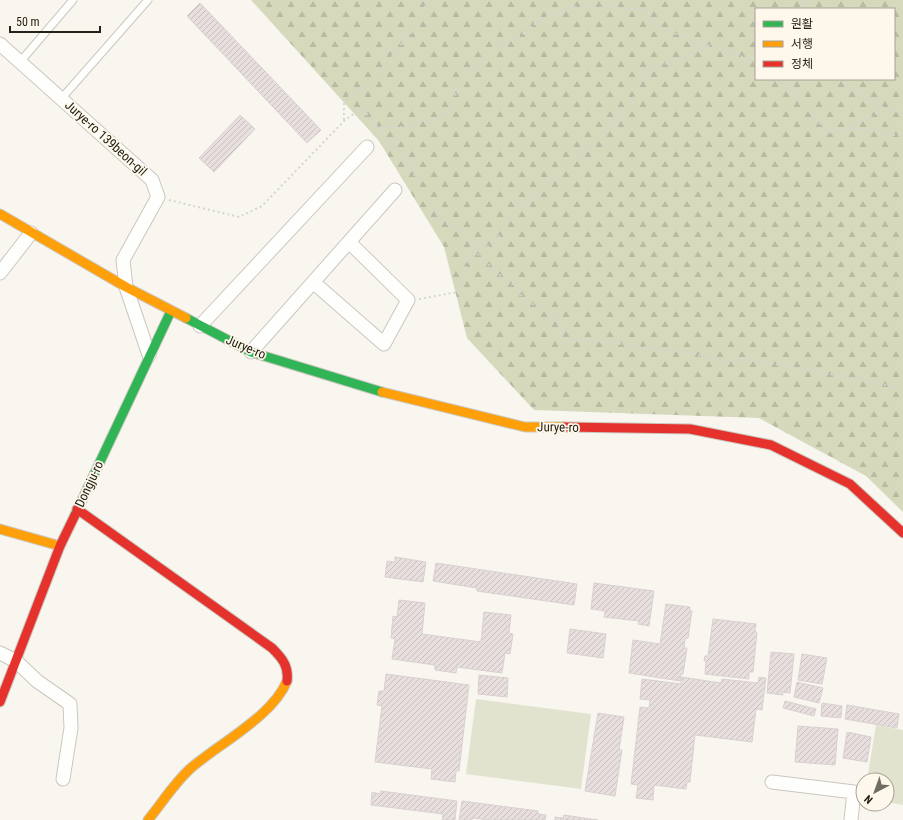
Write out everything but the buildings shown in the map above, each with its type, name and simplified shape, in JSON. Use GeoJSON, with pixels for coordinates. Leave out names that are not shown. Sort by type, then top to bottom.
{"type":"FeatureCollection","features":[{"type":"Feature","properties":{"kind":"street","name":"Jurye-ro 139beon-gil"},"geometry":{"type":"LineString","coordinates":[[0,44],[152,180],[158,197]]}},
{"type":"Feature","properties":{"kind":"street"},"geometry":{"type":"LineString","coordinates":[[200,326],[366,147]]}},
{"type":"Feature","properties":{"kind":"street"},"geometry":{"type":"LineString","coordinates":[[251,352],[395,190]]}},
{"type":"Feature","properties":{"kind":"street"},"geometry":{"type":"LineString","coordinates":[[149,355],[126,287],[123,260],[158,197]]}},
{"type":"Feature","properties":{"kind":"street","name":"Jurye-ro"},"geometry":{"type":"LineString","coordinates":[[0,214],[31,234],[126,287],[251,352],[396,396],[525,427],[690,429],[771,445],[850,484],[903,533]]}},
{"type":"Feature","properties":{"kind":"street"},"geometry":{"type":"LineString","coordinates":[[0,272],[31,234]]}},
{"type":"Feature","properties":{"kind":"street"},"geometry":{"type":"LineString","coordinates":[[313,282],[384,344],[408,300],[349,242]]}},
{"type":"Feature","properties":{"kind":"street","name":"Dongju-ro"},"geometry":{"type":"LineString","coordinates":[[0,702],[60,546],[171,311]]}},
{"type":"Feature","properties":{"kind":"street"},"geometry":{"type":"LineString","coordinates":[[77,509],[272,648],[286,662],[288,680],[285,690],[265,711],[190,769],[148,820]]}},
{"type":"Feature","properties":{"kind":"street"},"geometry":{"type":"LineString","coordinates":[[0,529],[60,546]]}},
{"type":"Feature","properties":{"kind":"street"},"geometry":{"type":"LineString","coordinates":[[0,653],[16,661],[37,681],[70,704],[71,728],[63,779]]}},
{"type":"Feature","properties":{"kind":"street"},"geometry":{"type":"LineString","coordinates":[[772,782],[854,792],[851,820]]}},
{"type":"Feature","properties":{"kind":"lane"},"geometry":{"type":"LineString","coordinates":[[20,62],[73,0]]}},
{"type":"Feature","properties":{"kind":"lane","name":"Jurye-ro 139beon-gil"},"geometry":{"type":"LineString","coordinates":[[62,99],[148,0]]}},
{"type":"Feature","properties":{"kind":"path"},"geometry":{"type":"LineString","coordinates":[[344,121],[344,104],[347,97],[373,82],[402,43],[415,29],[428,0]]}},
{"type":"Feature","properties":{"kind":"path"},"geometry":{"type":"LineString","coordinates":[[377,127],[410,127],[450,112],[460,80],[498,44],[520,36],[539,20],[569,7],[645,10],[661,29],[746,58],[755,63]]}},
{"type":"Feature","properties":{"kind":"path"},"geometry":{"type":"LineString","coordinates":[[408,300],[429,298],[458,292],[464,280],[466,261],[473,250],[486,248],[502,233],[520,204],[530,202],[570,160],[590,149],[603,131],[614,123],[623,110],[633,105],[634,93],[650,69],[685,57],[708,46]]}},
{"type":"Feature","properties":{"kind":"path"},"geometry":{"type":"LineString","coordinates":[[779,80],[789,88],[828,133],[848,129],[871,128],[888,134],[903,136]]}},
{"type":"Feature","properties":{"kind":"path"},"geometry":{"type":"LineString","coordinates":[[841,80],[854,92],[882,109],[903,113]]}},
{"type":"Feature","properties":{"kind":"path"},"geometry":{"type":"LineString","coordinates":[[158,197],[239,217],[262,206],[344,121],[362,108],[404,158],[440,220],[461,231],[473,250],[502,277],[516,286],[520,294],[530,303],[543,307],[554,315],[563,336],[569,340],[610,342],[688,353],[734,363],[742,360],[773,364],[880,383],[903,392]]}},
{"type":"Feature","properties":{"kind":"path"},"geometry":{"type":"LineString","coordinates":[[848,129],[882,109]]}},
{"type":"Feature","properties":{"kind":"green space"},"geometry":{"type":"Polygon","coordinates":[[[251,0],[903,0],[903,512],[866,476],[759,418],[534,410],[467,338],[444,247],[379,141],[251,0]]]}},
{"type":"Feature","properties":{"kind":"green space"},"geometry":{"type":"Polygon","coordinates":[[[476,699],[591,714],[581,789],[466,774],[476,699]]]}},
{"type":"Feature","properties":{"kind":"green space"},"geometry":{"type":"Polygon","coordinates":[[[876,725],[903,730],[903,805],[895,804],[895,772],[868,772],[876,725]]]}},
{"type":"Feature","properties":{"kind":"traffic: fast"},"geometry":{"type":"LineString","coordinates":[[75,515],[171,311]]}},
{"type":"Feature","properties":{"kind":"traffic: fast"},"geometry":{"type":"LineString","coordinates":[[186,318],[251,352],[382,392]]}},
{"type":"Feature","properties":{"kind":"traffic: slow"},"geometry":{"type":"LineString","coordinates":[[0,214],[126,287],[186,318]]}},
{"type":"Feature","properties":{"kind":"traffic: slow"},"geometry":{"type":"LineString","coordinates":[[382,392],[525,427],[564,427]]}},
{"type":"Feature","properties":{"kind":"traffic: slow"},"geometry":{"type":"LineString","coordinates":[[0,529],[60,546]]}},
{"type":"Feature","properties":{"kind":"traffic: slow"},"geometry":{"type":"LineString","coordinates":[[148,820],[185,774],[258,717],[280,694],[287,681]]}},
{"type":"Feature","properties":{"kind":"traffic: jam"},"geometry":{"type":"LineString","coordinates":[[564,427],[690,429],[771,445],[850,484],[903,533]]}},
{"type":"Feature","properties":{"kind":"traffic: jam"},"geometry":{"type":"LineString","coordinates":[[77,509],[272,648],[279,655],[286,667],[287,681]]}},
{"type":"Feature","properties":{"kind":"traffic: jam"},"geometry":{"type":"LineString","coordinates":[[0,702],[60,546],[75,515]]}}]}
